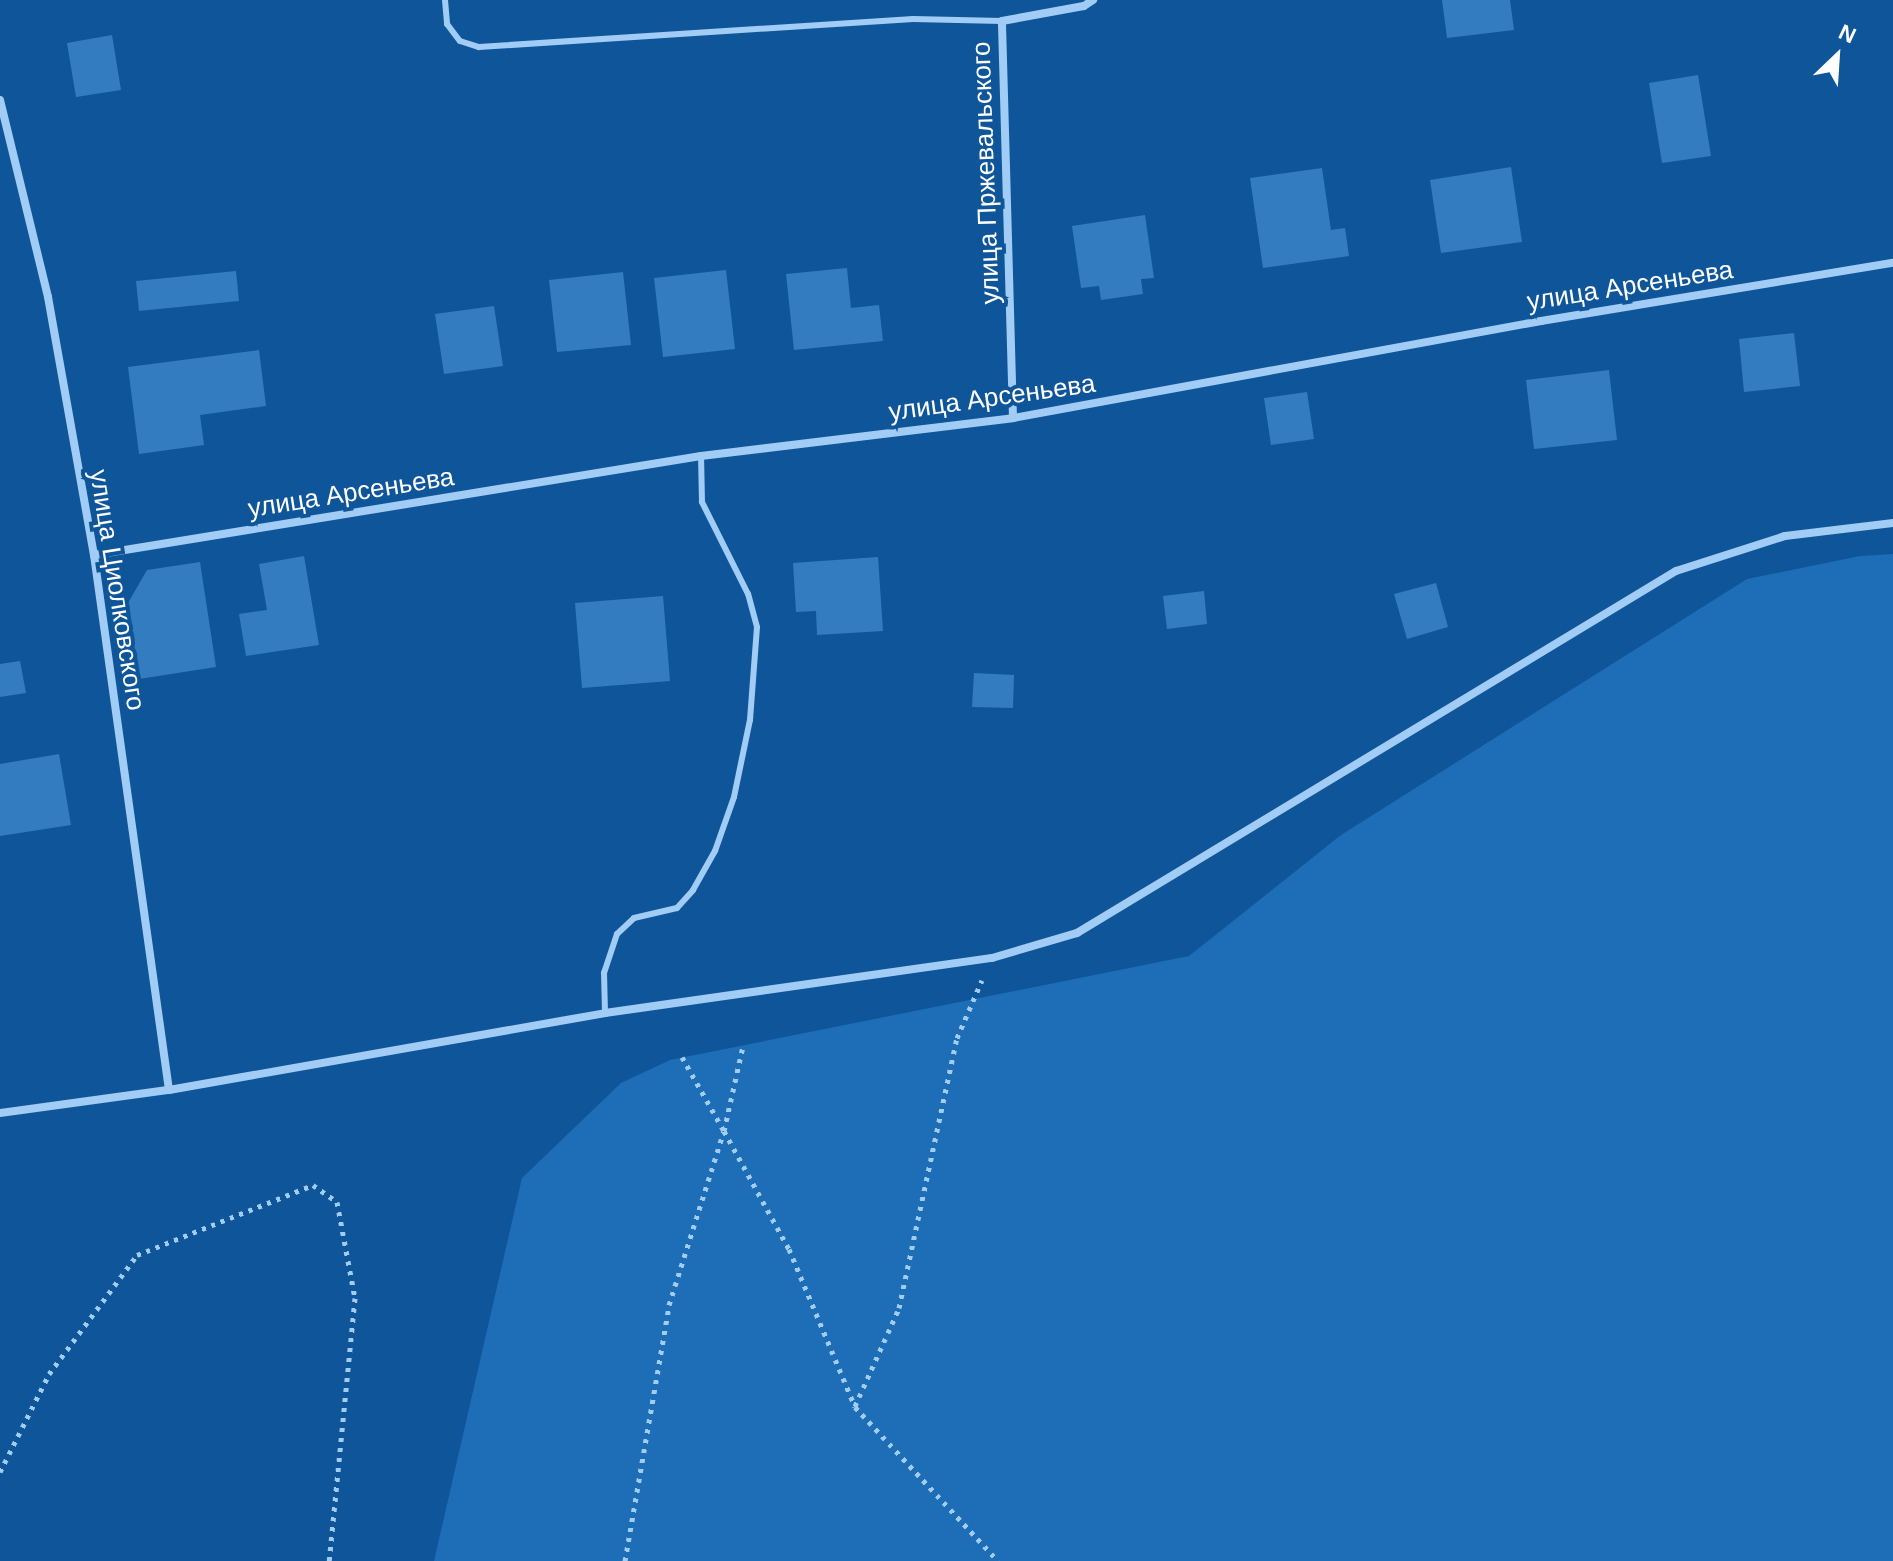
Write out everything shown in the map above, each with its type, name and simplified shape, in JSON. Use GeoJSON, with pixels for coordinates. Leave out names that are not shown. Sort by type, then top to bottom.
{"type":"FeatureCollection","features":[{"type":"Feature","properties":{"kind":"street","name":"улица Пржевальского"},"geometry":{"type":"LineString","coordinates":[[1013,418],[1002,21],[1084,6],[1093,0]]}},
{"type":"Feature","properties":{"kind":"street","name":"улица Циолковского"},"geometry":{"type":"LineString","coordinates":[[0,100],[48,297],[94,555],[169,1090]]}},
{"type":"Feature","properties":{"kind":"street","name":"улица Арсеньева"},"geometry":{"type":"LineString","coordinates":[[94,555],[701,456],[1013,418],[1541,321],[1893,263]]}},
{"type":"Feature","properties":{"kind":"street"},"geometry":{"type":"LineString","coordinates":[[0,1113],[169,1090],[605,1013],[992,958],[1077,933],[1122,910],[1676,571],[1785,536],[1893,523]]}},
{"type":"Feature","properties":{"kind":"lane"},"geometry":{"type":"LineString","coordinates":[[445,0],[447,24],[460,41],[479,47],[913,19],[1002,21]]}},
{"type":"Feature","properties":{"kind":"lane"},"geometry":{"type":"LineString","coordinates":[[605,1013],[604,973],[617,934],[634,918],[677,908],[693,890],[715,851],[734,797],[750,720],[757,627],[748,594],[702,502],[701,456]]}},
{"type":"Feature","properties":{"kind":"path"},"geometry":{"type":"LineString","coordinates":[[855,1407],[899,1308],[957,1038],[992,958]]}},
{"type":"Feature","properties":{"kind":"path"},"geometry":{"type":"LineString","coordinates":[[625,1561],[669,1305],[724,1131],[743,1046]]}},
{"type":"Feature","properties":{"kind":"path"},"geometry":{"type":"LineString","coordinates":[[682,1057],[789,1249],[855,1407],[998,1561]]}},
{"type":"Feature","properties":{"kind":"path"},"geometry":{"type":"LineString","coordinates":[[0,1472],[49,1374],[137,1255],[313,1185],[337,1202],[355,1298],[329,1561]]}},
{"type":"Feature","properties":{"kind":"shaded area"},"geometry":{"type":"Polygon","coordinates":[[[1893,554],[1893,1561],[434,1561],[522,1178],[621,1083],[670,1060],[1189,956],[1341,835],[1747,579],[1860,556],[1893,554]]]}},
{"type":"Feature","properties":{"kind":"building"},"geometry":{"type":"Polygon","coordinates":[[[1442,0],[1510,0],[1514,30],[1447,38],[1442,0]]]}},
{"type":"Feature","properties":{"kind":"building"},"geometry":{"type":"Polygon","coordinates":[[[112,35],[121,90],[76,97],[67,43],[112,35]]]}},
{"type":"Feature","properties":{"kind":"building"},"geometry":{"type":"Polygon","coordinates":[[[1698,75],[1711,156],[1662,163],[1649,83],[1698,75]]]}},
{"type":"Feature","properties":{"kind":"building"},"geometry":{"type":"Polygon","coordinates":[[[1511,167],[1522,242],[1441,253],[1430,180],[1511,167]]]}},
{"type":"Feature","properties":{"kind":"building"},"geometry":{"type":"Polygon","coordinates":[[[1322,168],[1331,230],[1345,228],[1349,256],[1263,268],[1250,178],[1322,168]]]}},
{"type":"Feature","properties":{"kind":"building"},"geometry":{"type":"Polygon","coordinates":[[[1145,215],[1154,278],[1141,279],[1143,294],[1101,300],[1099,286],[1081,288],[1072,226],[1145,215]]]}},
{"type":"Feature","properties":{"kind":"building"},"geometry":{"type":"Polygon","coordinates":[[[847,268],[851,308],[879,305],[883,341],[794,350],[786,274],[847,268]]]}},
{"type":"Feature","properties":{"kind":"building"},"geometry":{"type":"Polygon","coordinates":[[[726,270],[735,349],[663,357],[654,278],[726,270]]]}},
{"type":"Feature","properties":{"kind":"building"},"geometry":{"type":"Polygon","coordinates":[[[236,271],[239,301],[139,311],[136,281],[236,271]]]}},
{"type":"Feature","properties":{"kind":"building"},"geometry":{"type":"Polygon","coordinates":[[[623,272],[631,345],[557,352],[549,280],[623,272]]]}},
{"type":"Feature","properties":{"kind":"building"},"geometry":{"type":"Polygon","coordinates":[[[494,306],[503,366],[444,374],[435,314],[494,306]]]}},
{"type":"Feature","properties":{"kind":"building"},"geometry":{"type":"Polygon","coordinates":[[[1794,333],[1800,386],[1744,392],[1739,339],[1794,333]]]}},
{"type":"Feature","properties":{"kind":"building"},"geometry":{"type":"Polygon","coordinates":[[[259,350],[266,406],[200,415],[204,445],[139,454],[128,367],[259,350]]]}},
{"type":"Feature","properties":{"kind":"building"},"geometry":{"type":"Polygon","coordinates":[[[1609,370],[1617,440],[1534,449],[1526,380],[1609,370]]]}},
{"type":"Feature","properties":{"kind":"building"},"geometry":{"type":"Polygon","coordinates":[[[1307,392],[1314,439],[1271,445],[1264,398],[1307,392]]]}},
{"type":"Feature","properties":{"kind":"building"},"geometry":{"type":"Polygon","coordinates":[[[304,556],[319,645],[246,656],[239,614],[267,610],[259,564],[304,556]]]}},
{"type":"Feature","properties":{"kind":"building"},"geometry":{"type":"Polygon","coordinates":[[[878,557],[883,631],[817,635],[816,611],[796,612],[793,563],[878,557]]]}},
{"type":"Feature","properties":{"kind":"building"},"geometry":{"type":"Polygon","coordinates":[[[200,562],[216,667],[139,679],[128,603],[147,570],[200,562]]]}},
{"type":"Feature","properties":{"kind":"building"},"geometry":{"type":"Polygon","coordinates":[[[1436,583],[1448,627],[1407,639],[1394,594],[1436,583]]]}},
{"type":"Feature","properties":{"kind":"building"},"geometry":{"type":"Polygon","coordinates":[[[1204,591],[1207,624],[1167,629],[1163,596],[1204,591]]]}},
{"type":"Feature","properties":{"kind":"building"},"geometry":{"type":"Polygon","coordinates":[[[663,596],[670,681],[582,688],[575,603],[663,596]]]}},
{"type":"Feature","properties":{"kind":"building"},"geometry":{"type":"Polygon","coordinates":[[[20,661],[26,693],[0,697],[0,664],[20,661]]]}},
{"type":"Feature","properties":{"kind":"building"},"geometry":{"type":"Polygon","coordinates":[[[974,673],[1014,675],[1013,708],[972,707],[974,673]]]}},
{"type":"Feature","properties":{"kind":"building"},"geometry":{"type":"Polygon","coordinates":[[[59,754],[71,825],[0,836],[0,764],[59,754]]]}}]}
